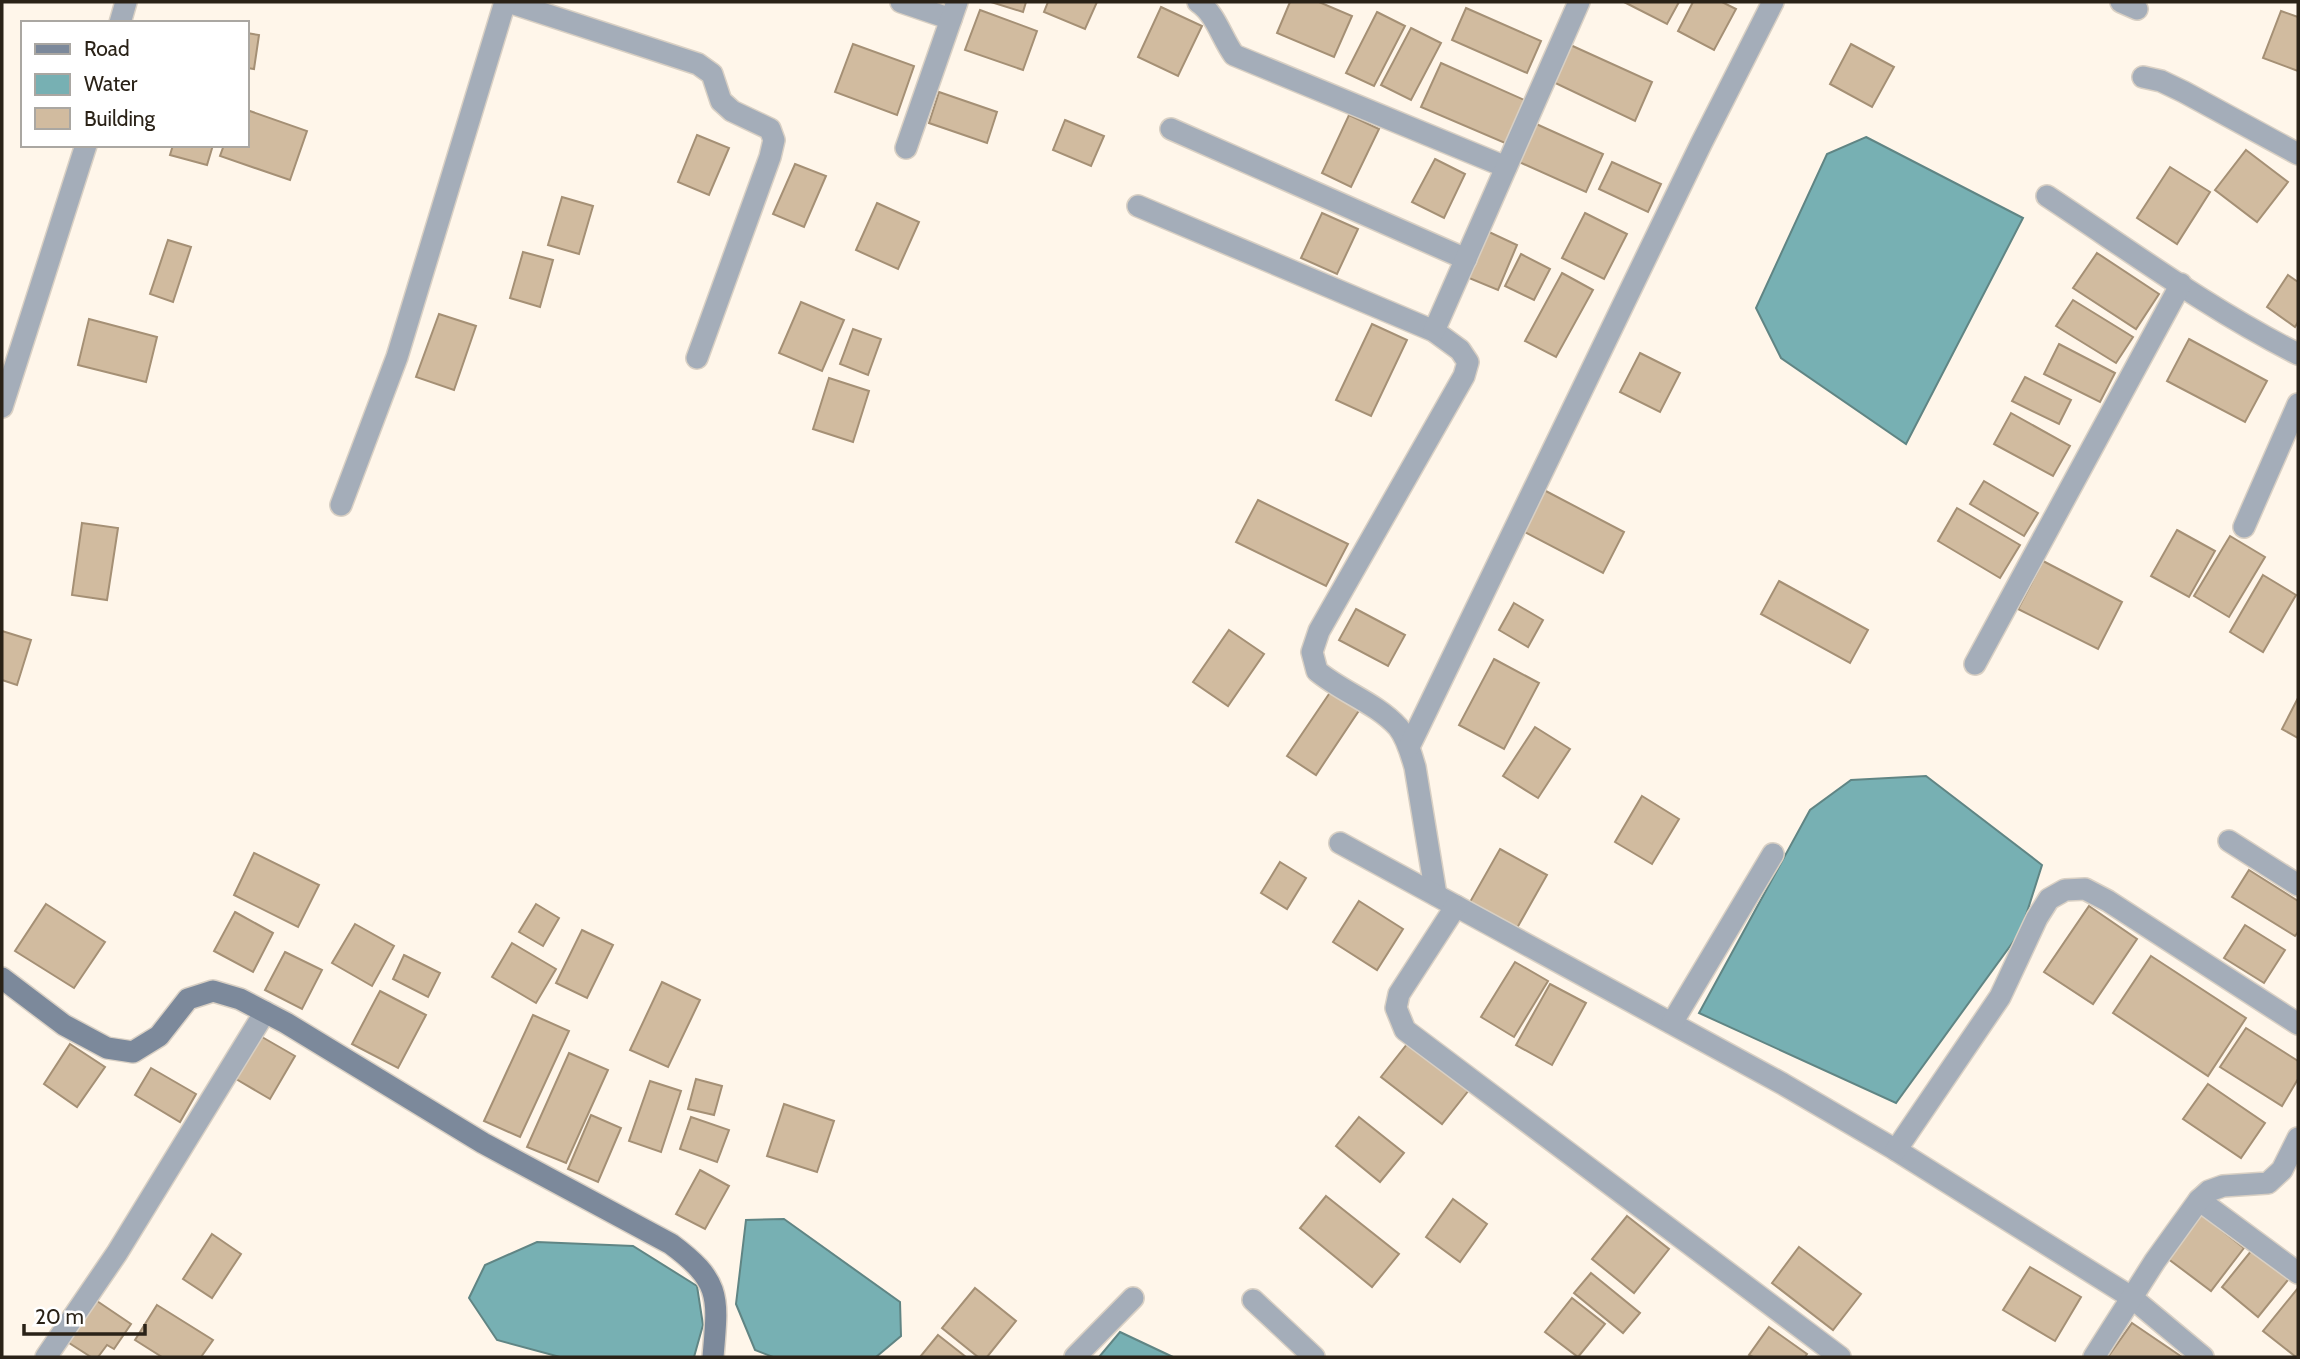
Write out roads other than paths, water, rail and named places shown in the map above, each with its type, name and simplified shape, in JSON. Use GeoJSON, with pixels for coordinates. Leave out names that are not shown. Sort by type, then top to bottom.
{"type":"FeatureCollection","features":[{"type":"Feature","properties":{"kind":"street"},"geometry":{"type":"LineString","coordinates":[[121,21],[126,2]]}},
{"type":"Feature","properties":{"kind":"street"},"geometry":{"type":"LineString","coordinates":[[341,505],[397,357],[506,2],[698,64],[712,74],[722,101],[732,111],[770,129],[774,140],[770,157],[696,358]]}},
{"type":"Feature","properties":{"kind":"street"},"geometry":{"type":"LineString","coordinates":[[901,2],[954,10],[906,148]]}},
{"type":"Feature","properties":{"kind":"street"},"geometry":{"type":"LineString","coordinates":[[1198,2],[1207,8],[1216,21],[1223,39],[1234,55],[1506,167]]}},
{"type":"Feature","properties":{"kind":"street"},"geometry":{"type":"LineString","coordinates":[[1434,331],[1579,2]]}},
{"type":"Feature","properties":{"kind":"street"},"geometry":{"type":"LineString","coordinates":[[1409,747],[1695,156],[1773,2]]}},
{"type":"Feature","properties":{"kind":"street"},"geometry":{"type":"LineString","coordinates":[[2143,77],[2161,80],[2298,154]]}},
{"type":"Feature","properties":{"kind":"street"},"geometry":{"type":"LineString","coordinates":[[1171,129],[1466,259]]}},
{"type":"Feature","properties":{"kind":"street"},"geometry":{"type":"LineString","coordinates":[[2,407],[85,147]]}},
{"type":"Feature","properties":{"kind":"street"},"geometry":{"type":"LineString","coordinates":[[2047,196],[2271,341],[2298,354]]}},
{"type":"Feature","properties":{"kind":"street"},"geometry":{"type":"LineString","coordinates":[[1138,206],[1434,331],[1460,350],[1468,362],[1464,376],[1319,631],[1312,652],[1317,671],[1382,714],[1399,729],[1409,747],[1416,767],[1436,895]]}},
{"type":"Feature","properties":{"kind":"street"},"geometry":{"type":"LineString","coordinates":[[1975,664],[2181,284]]}},
{"type":"Feature","properties":{"kind":"street"},"geometry":{"type":"LineString","coordinates":[[2245,527],[2298,404]]}},
{"type":"Feature","properties":{"kind":"street"},"geometry":{"type":"LineString","coordinates":[[2230,841],[2298,885]]}},
{"type":"Feature","properties":{"kind":"street"},"geometry":{"type":"LineString","coordinates":[[1340,844],[1783,1084],[1896,1150],[2132,1297],[2203,1357]]}},
{"type":"Feature","properties":{"kind":"street"},"geometry":{"type":"LineString","coordinates":[[1672,1023],[1773,854]]}},
{"type":"Feature","properties":{"kind":"street"},"geometry":{"type":"LineString","coordinates":[[1896,1150],[2000,997],[2037,918],[2049,899],[2065,890],[2085,889],[2108,901],[2298,1024]]}},
{"type":"Feature","properties":{"kind":"street"},"geometry":{"type":"LineString","coordinates":[[1456,906],[1399,994],[1396,1008],[1405,1030],[1840,1357]]}},
{"type":"Feature","properties":{"kind":"street"},"geometry":{"type":"LineString","coordinates":[[2,978],[64,1025],[107,1048],[133,1052],[159,1036],[188,999],[213,991],[240,999],[265,1012],[483,1143],[671,1244],[696,1262],[713,1286],[716,1316],[713,1357]]}},
{"type":"Feature","properties":{"kind":"street"},"geometry":{"type":"LineString","coordinates":[[46,1357],[117,1254],[265,1012]]}},
{"type":"Feature","properties":{"kind":"street"},"geometry":{"type":"LineString","coordinates":[[2094,1357],[2199,1200],[2209,1191],[2223,1186],[2268,1183],[2282,1170],[2298,1138]]}},
{"type":"Feature","properties":{"kind":"street"},"geometry":{"type":"LineString","coordinates":[[2199,1200],[2298,1273]]}},
{"type":"Feature","properties":{"kind":"street"},"geometry":{"type":"LineString","coordinates":[[1076,1357],[1133,1298]]}},
{"type":"Feature","properties":{"kind":"street"},"geometry":{"type":"LineString","coordinates":[[1253,1300],[1314,1357]]}},
{"type":"Feature","properties":{"kind":"water"},"geometry":{"type":"Polygon","coordinates":[[[1866,137],[2023,218],[1906,444],[1781,358],[1756,308],[1827,154],[1866,137]]]}},
{"type":"Feature","properties":{"kind":"water"},"geometry":{"type":"Polygon","coordinates":[[[1926,776],[2042,865],[2021,931],[1896,1103],[1699,1013],[1810,810],[1851,780],[1926,776]]]}},
{"type":"Feature","properties":{"kind":"water"},"geometry":{"type":"Polygon","coordinates":[[[784,1219],[900,1302],[901,1336],[876,1357],[773,1357],[755,1350],[736,1304],[746,1220],[784,1219]]]}},
{"type":"Feature","properties":{"kind":"water"},"geometry":{"type":"Polygon","coordinates":[[[537,1242],[633,1246],[697,1286],[703,1325],[694,1357],[560,1357],[497,1340],[469,1298],[485,1265],[537,1242]]]}},
{"type":"Feature","properties":{"kind":"water"},"geometry":{"type":"Polygon","coordinates":[[[1120,1332],[1173,1357],[1099,1357],[1120,1332]]]}}]}
